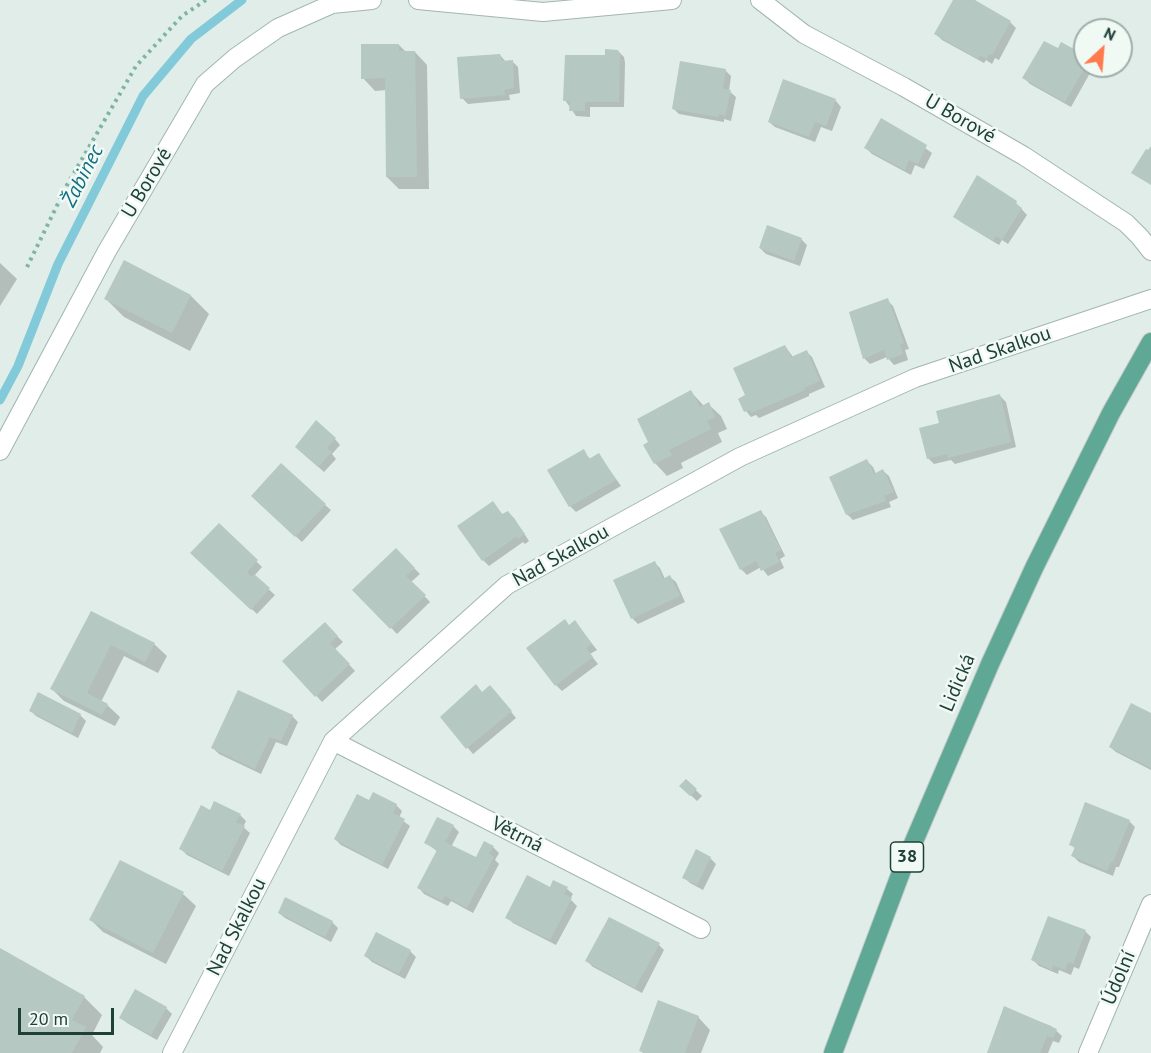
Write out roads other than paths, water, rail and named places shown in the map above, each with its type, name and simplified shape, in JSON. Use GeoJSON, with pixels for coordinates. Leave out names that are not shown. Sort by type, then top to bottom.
{"type":"FeatureCollection","features":[{"type":"Feature","properties":{"kind":"main road","name":"Lidická"},"geometry":{"type":"LineString","coordinates":[[833,1053],[903,867],[990,664],[1034,568],[1111,413],[1151,342]]}},
{"type":"Feature","properties":{"kind":"street","name":"U Borové"},"geometry":{"type":"LineString","coordinates":[[0,451],[107,250],[205,84],[235,58],[278,28],[332,3],[372,0]]}},
{"type":"Feature","properties":{"kind":"street"},"geometry":{"type":"LineString","coordinates":[[418,0],[543,12],[672,0]]}},
{"type":"Feature","properties":{"kind":"street","name":"U Borové"},"geometry":{"type":"LineString","coordinates":[[760,0],[804,34],[904,87],[1024,156],[1126,223],[1151,251]]}},
{"type":"Feature","properties":{"kind":"street","name":"Nad Skalkou"},"geometry":{"type":"LineString","coordinates":[[172,1053],[333,741],[507,585],[740,457],[915,378],[1151,299]]}},
{"type":"Feature","properties":{"kind":"street","name":"Větrná"},"geometry":{"type":"LineString","coordinates":[[333,741],[701,929]]}},
{"type":"Feature","properties":{"kind":"street","name":"Údolní"},"geometry":{"type":"LineString","coordinates":[[1088,1053],[1151,904]]}},
{"type":"Feature","properties":{"kind":"waterway","name":"Žabinec"},"geometry":{"type":"LineString","coordinates":[[0,400],[18,366],[58,264],[143,96],[191,39],[242,0]]}}]}
